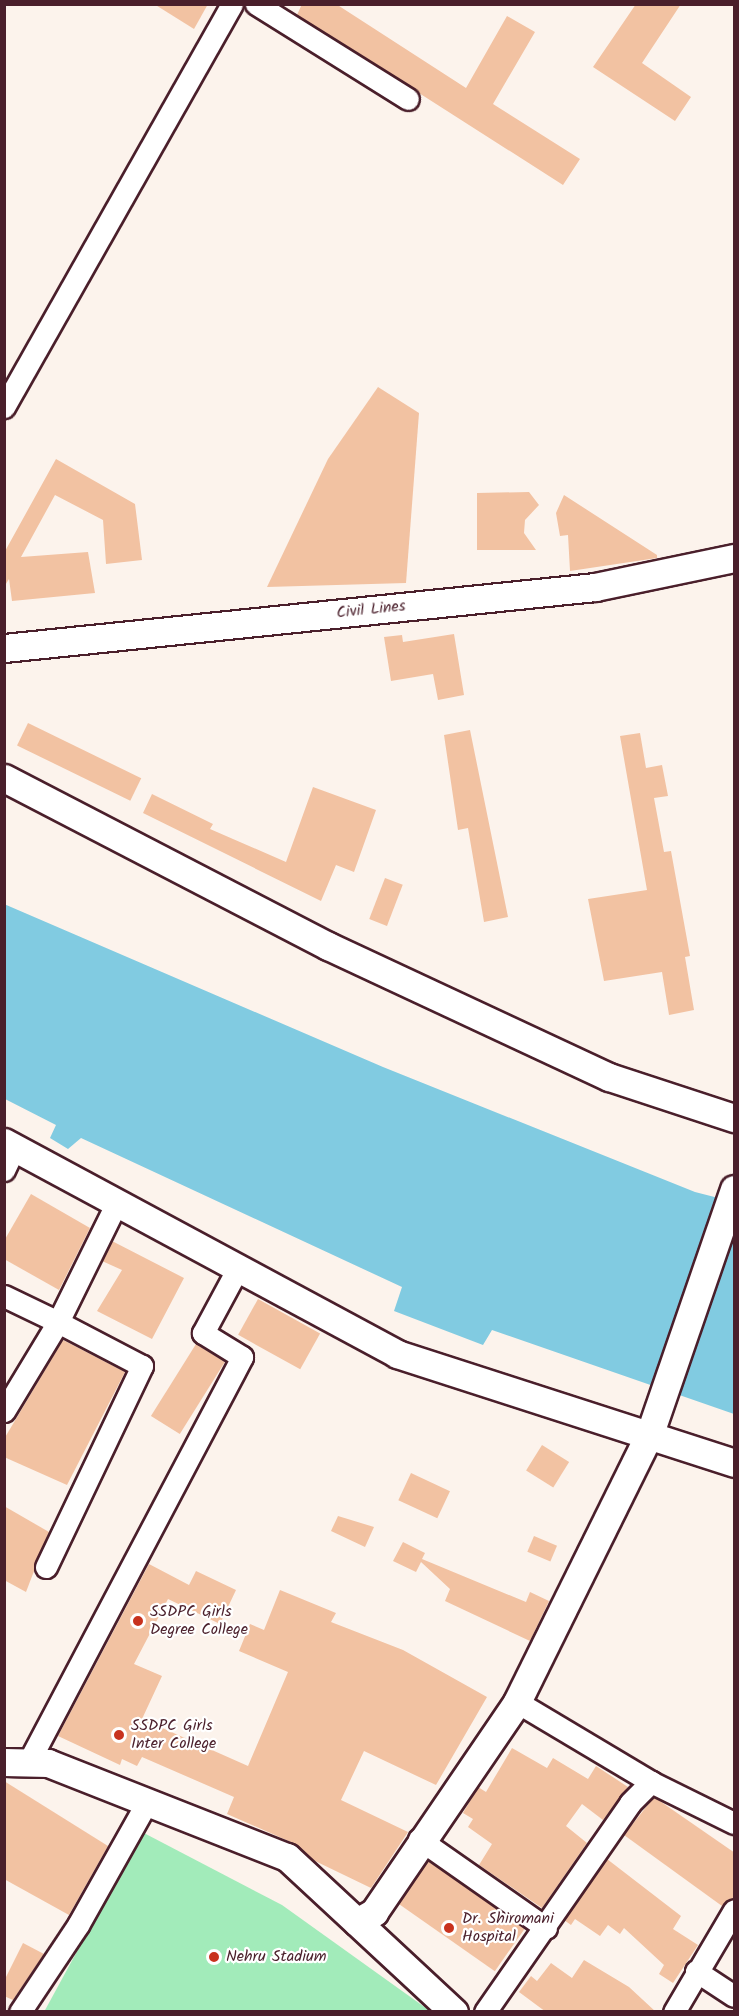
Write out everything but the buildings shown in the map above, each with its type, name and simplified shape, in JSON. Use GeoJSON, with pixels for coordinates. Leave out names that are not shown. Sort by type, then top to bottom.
{"type":"FeatureCollection","features":[{"type":"Feature","properties":{"kind":"street"},"geometry":{"type":"LineString","coordinates":[[4,407],[232,4]]}},
{"type":"Feature","properties":{"kind":"street"},"geometry":{"type":"LineString","coordinates":[[256,4],[408,99]]}},
{"type":"Feature","properties":{"kind":"street","name":"Civil Lines"},"geometry":{"type":"LineString","coordinates":[[4,648],[595,586],[735,558]]}},
{"type":"Feature","properties":{"kind":"street"},"geometry":{"type":"LineString","coordinates":[[4,778],[328,946],[609,1077],[735,1119]]}},
{"type":"Feature","properties":{"kind":"street"},"geometry":{"type":"LineString","coordinates":[[6,1156],[117,1203],[397,1354],[650,1433],[735,1463]]}},
{"type":"Feature","properties":{"kind":"street"},"geometry":{"type":"LineString","coordinates":[[357,1922],[374,1911],[419,1839],[517,1702],[650,1433],[735,1189]]}},
{"type":"Feature","properties":{"kind":"street"},"geometry":{"type":"LineString","coordinates":[[4,1411],[58,1322],[117,1203]]}},
{"type":"Feature","properties":{"kind":"street"},"geometry":{"type":"LineString","coordinates":[[238,1268],[203,1333],[242,1357],[16,1762],[48,1763],[287,1857],[454,2012]]}},
{"type":"Feature","properties":{"kind":"street"},"geometry":{"type":"LineString","coordinates":[[4,1296],[142,1366],[46,1567]]}},
{"type":"Feature","properties":{"kind":"street"},"geometry":{"type":"LineString","coordinates":[[517,1702],[651,1782],[735,1823]]}},
{"type":"Feature","properties":{"kind":"street"},"geometry":{"type":"LineString","coordinates":[[485,2012],[546,1928],[630,1803],[651,1782]]}},
{"type":"Feature","properties":{"kind":"street"},"geometry":{"type":"LineString","coordinates":[[20,2012],[60,1953],[64,1937],[78,1924],[147,1802]]}},
{"type":"Feature","properties":{"kind":"street"},"geometry":{"type":"LineString","coordinates":[[419,1839],[546,1928]]}},
{"type":"Feature","properties":{"kind":"street"},"geometry":{"type":"LineString","coordinates":[[674,2012],[696,1971],[735,1910]]}},
{"type":"Feature","properties":{"kind":"street"},"geometry":{"type":"LineString","coordinates":[[696,1971],[735,1996]]}},
{"type":"Feature","properties":{"kind":"green space","name":"Nehru Stadium"},"geometry":{"type":"Polygon","coordinates":[[[142,1832],[282,1905],[430,2011],[44,2012],[142,1832]]]}},
{"type":"Feature","properties":{"kind":"water"},"geometry":{"type":"Polygon","coordinates":[[[4,904],[383,1067],[695,1192],[734,1202],[734,1414],[492,1330],[483,1345],[394,1311],[402,1287],[81,1138],[68,1149],[50,1138],[56,1125],[5,1099],[4,904]]]}},
{"type":"Feature","properties":{"kind":"place","name":"SSDPC Girls Degree College"},"geometry":{"type":"Point","coordinates":[138,1621]}},
{"type":"Feature","properties":{"kind":"place","name":"SSDPC Girls Inter College"},"geometry":{"type":"Point","coordinates":[119,1735]}},
{"type":"Feature","properties":{"kind":"place","name":"Dr. Shiromani Hospital"},"geometry":{"type":"Point","coordinates":[449,1928]}},
{"type":"Feature","properties":{"kind":"place","name":"Nehru Stadium"},"geometry":{"type":"Point","coordinates":[214,1957]}}]}
